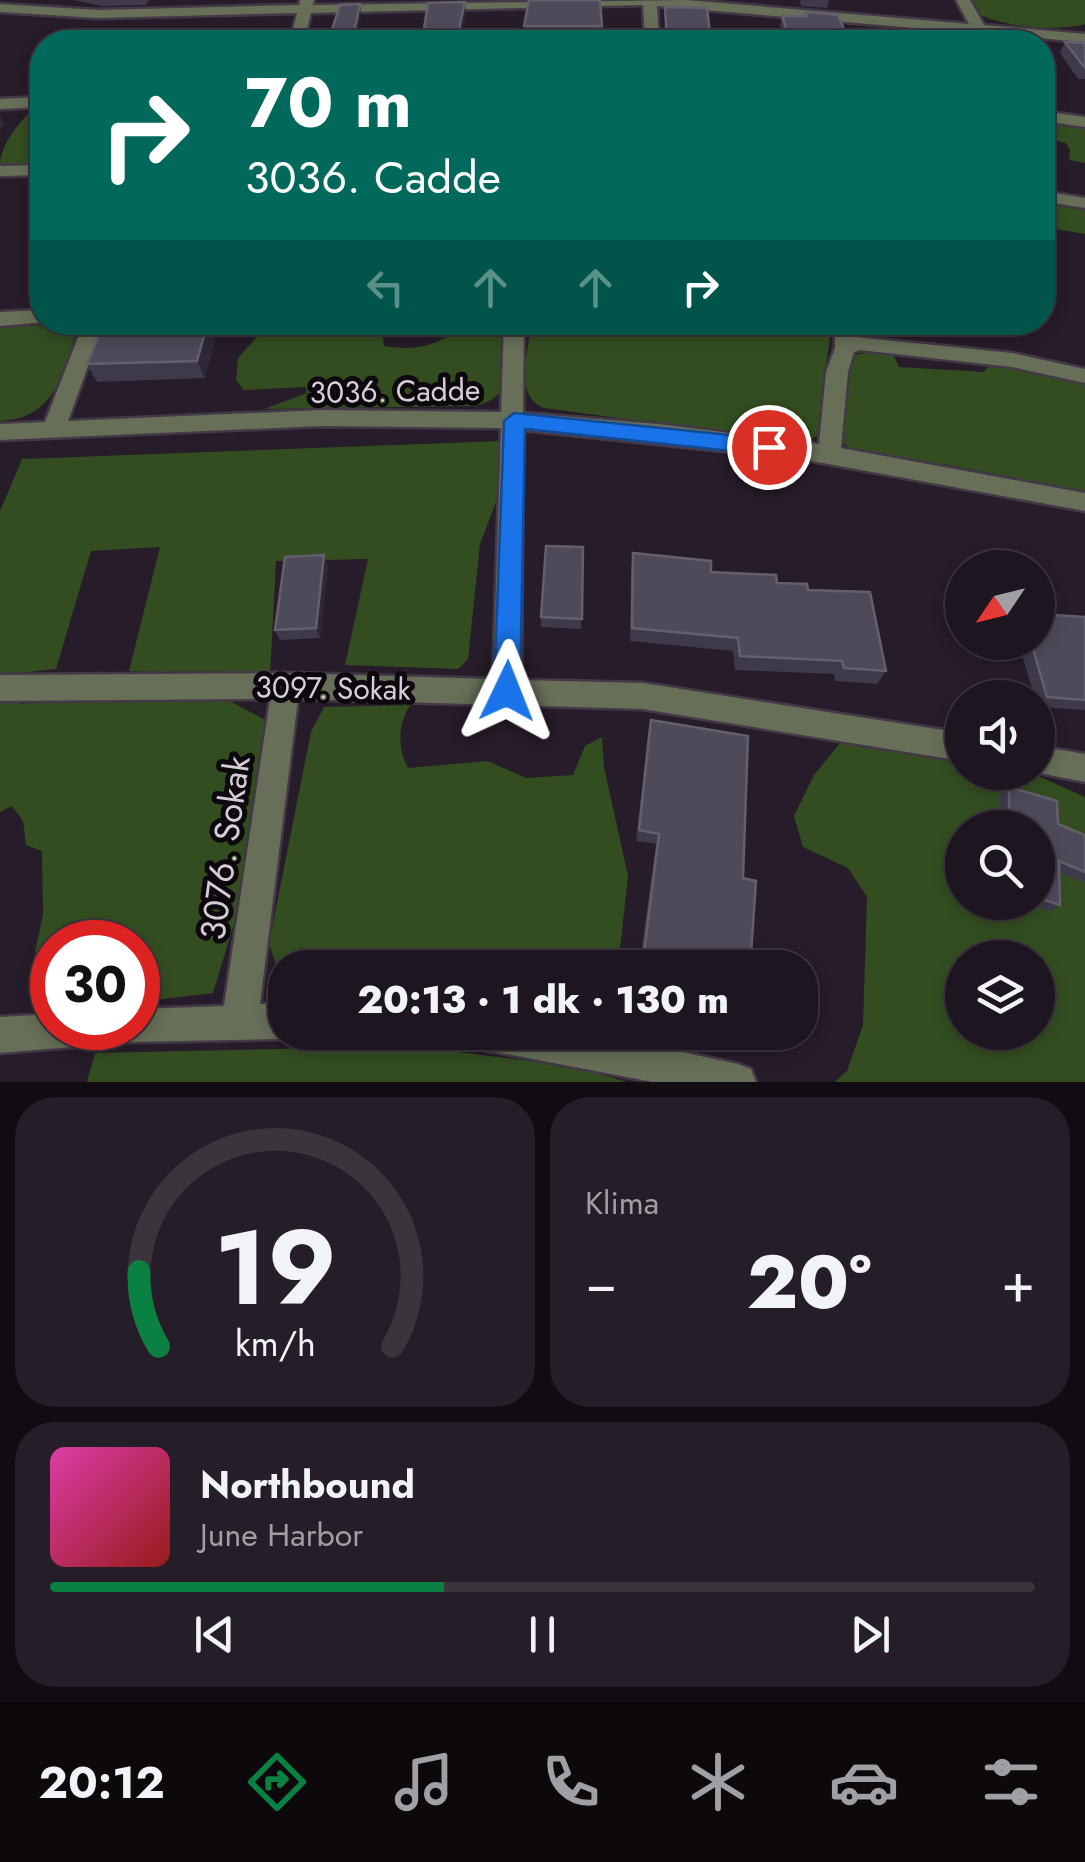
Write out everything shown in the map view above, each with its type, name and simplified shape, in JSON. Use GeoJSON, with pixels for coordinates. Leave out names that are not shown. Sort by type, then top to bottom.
{"type":"FeatureCollection","features":[{"type":"Feature","properties":{"kind":"street"},"geometry":{"type":"LineString","coordinates":[[964,0],[977,28]]}},
{"type":"Feature","properties":{"kind":"street"},"geometry":{"type":"LineString","coordinates":[[650,1],[651,30]]}},
{"type":"Feature","properties":{"kind":"street"},"geometry":{"type":"LineString","coordinates":[[0,8],[98,14],[307,4],[650,1],[999,30]]}},
{"type":"Feature","properties":{"kind":"street"},"geometry":{"type":"LineString","coordinates":[[300,30],[307,4]]}},
{"type":"Feature","properties":{"kind":"street"},"geometry":{"type":"LineString","coordinates":[[1055,35],[1085,38]]}},
{"type":"Feature","properties":{"kind":"street"},"geometry":{"type":"LineString","coordinates":[[0,104],[30,103]]}},
{"type":"Feature","properties":{"kind":"street"},"geometry":{"type":"LineString","coordinates":[[1055,118],[1085,122]]}},
{"type":"Feature","properties":{"kind":"street"},"geometry":{"type":"LineString","coordinates":[[0,171],[30,170]]}},
{"type":"Feature","properties":{"kind":"street"},"geometry":{"type":"LineString","coordinates":[[1055,198],[1085,203]]}},
{"type":"Feature","properties":{"kind":"street"},"geometry":{"type":"LineString","coordinates":[[0,319],[30,318]]}},
{"type":"Feature","properties":{"kind":"street"},"geometry":{"type":"LineString","coordinates":[[54,430],[89,335]]}},
{"type":"Feature","properties":{"kind":"street"},"geometry":{"type":"LineString","coordinates":[[507,691],[514,335]]}},
{"type":"Feature","properties":{"kind":"street"},"geometry":{"type":"LineString","coordinates":[[830,456],[836,372],[844,335]]}},
{"type":"Feature","properties":{"kind":"street"},"geometry":{"type":"LineString","coordinates":[[844,348],[875,343],[1012,360],[1085,376]]}},
{"type":"Feature","properties":{"kind":"street","name":"3036. Cadde"},"geometry":{"type":"LineString","coordinates":[[0,432],[416,418],[514,421],[739,442],[1085,502]]}},
{"type":"Feature","properties":{"kind":"street","name":"3097. Sokak"},"geometry":{"type":"LineString","coordinates":[[0,688],[286,686],[643,696],[945,744]]}},
{"type":"Feature","properties":{"kind":"street","name":"3076. Sokak"},"geometry":{"type":"LineString","coordinates":[[240,1020],[286,686]]}},
{"type":"Feature","properties":{"kind":"street"},"geometry":{"type":"LineString","coordinates":[[1055,763],[1085,768]]}},
{"type":"Feature","properties":{"kind":"street"},"geometry":{"type":"LineString","coordinates":[[160,1025],[268,1020]]}},
{"type":"Feature","properties":{"kind":"street"},"geometry":{"type":"LineString","coordinates":[[0,1035],[30,1033]]}},
{"type":"Feature","properties":{"kind":"street"},"geometry":{"type":"LineString","coordinates":[[587,1050],[738,1082]]}},
{"type":"Feature","properties":{"kind":"green space"},"geometry":{"type":"Polygon","coordinates":[[[971,0],[1085,0],[1085,24],[1059,28],[1013,24],[974,12],[971,0]]]}},
{"type":"Feature","properties":{"kind":"green space"},"geometry":{"type":"Polygon","coordinates":[[[30,113],[30,164],[0,166],[3,150],[30,113]]]}},
{"type":"Feature","properties":{"kind":"green space"},"geometry":{"type":"Polygon","coordinates":[[[1055,122],[1085,127],[1085,163],[1069,160],[1066,143],[1055,140],[1055,122]]]}},
{"type":"Feature","properties":{"kind":"green space"},"geometry":{"type":"Polygon","coordinates":[[[1055,205],[1085,210],[1085,234],[1055,229],[1055,205]]]}},
{"type":"Feature","properties":{"kind":"green space"},"geometry":{"type":"Polygon","coordinates":[[[30,326],[30,335],[75,335],[63,374],[47,401],[20,418],[0,421],[0,327],[30,326]]]}},
{"type":"Feature","properties":{"kind":"green space"},"geometry":{"type":"Polygon","coordinates":[[[258,335],[383,335],[384,346],[398,348],[427,345],[452,335],[508,338],[501,391],[485,403],[471,406],[264,409],[307,393],[305,387],[244,390],[236,380],[238,358],[258,335]]]}},
{"type":"Feature","properties":{"kind":"green space"},"geometry":{"type":"Polygon","coordinates":[[[529,335],[829,335],[821,433],[806,443],[544,408],[528,393],[525,370],[529,335]]]}},
{"type":"Feature","properties":{"kind":"green space"},"geometry":{"type":"Polygon","coordinates":[[[891,350],[899,367],[984,372],[990,363],[1085,382],[1085,492],[853,451],[840,440],[848,361],[858,354],[891,350]]]}},
{"type":"Feature","properties":{"kind":"green space"},"geometry":{"type":"Polygon","coordinates":[[[502,441],[501,489],[480,544],[468,659],[458,669],[345,665],[368,559],[276,561],[270,676],[129,671],[160,547],[91,551],[56,669],[0,675],[0,511],[22,459],[502,441]]]}},
{"type":"Feature","properties":{"kind":"green space"},"geometry":{"type":"Polygon","coordinates":[[[75,698],[224,698],[269,722],[236,917],[213,993],[160,999],[160,920],[42,920],[42,851],[26,845],[23,821],[12,806],[0,812],[0,700],[20,699],[21,704],[75,698]]]}},
{"type":"Feature","properties":{"kind":"green space"},"geometry":{"type":"Polygon","coordinates":[[[410,705],[400,736],[408,768],[488,761],[526,778],[573,775],[585,746],[602,737],[604,767],[628,876],[620,950],[271,950],[269,943],[311,732],[324,707],[410,705]]]}},
{"type":"Feature","properties":{"kind":"green space"},"geometry":{"type":"Polygon","coordinates":[[[845,737],[945,758],[945,790],[1055,790],[1055,783],[1085,797],[1085,1082],[835,1082],[847,1071],[863,1025],[867,897],[848,868],[803,847],[794,816],[814,775],[845,737]]]}},
{"type":"Feature","properties":{"kind":"green space"},"geometry":{"type":"Polygon","coordinates":[[[441,1050],[572,1066],[627,1082],[87,1082],[95,1053],[441,1050]]]}},
{"type":"Feature","properties":{"kind":"building"},"geometry":{"type":"Polygon","coordinates":[[[529,0],[600,0],[602,26],[524,26],[529,0]]]}},
{"type":"Feature","properties":{"kind":"building"},"geometry":{"type":"Polygon","coordinates":[[[465,2],[459,29],[424,29],[428,3],[465,2]]]}},
{"type":"Feature","properties":{"kind":"building"},"geometry":{"type":"Polygon","coordinates":[[[360,4],[355,30],[332,30],[340,5],[360,4]]]}},
{"type":"Feature","properties":{"kind":"building"},"geometry":{"type":"Polygon","coordinates":[[[665,7],[707,8],[710,30],[666,30],[665,7]]]}},
{"type":"Feature","properties":{"kind":"building"},"geometry":{"type":"Polygon","coordinates":[[[806,12],[838,15],[844,30],[787,30],[782,16],[807,16],[806,12]]]}},
{"type":"Feature","properties":{"kind":"building"},"geometry":{"type":"Polygon","coordinates":[[[1065,42],[1085,43],[1085,67],[1084,67],[1065,42]]]}},
{"type":"Feature","properties":{"kind":"building"},"geometry":{"type":"Polygon","coordinates":[[[99,335],[204,335],[197,361],[87,364],[99,335]]]}},
{"type":"Feature","properties":{"kind":"building"},"geometry":{"type":"Polygon","coordinates":[[[546,546],[583,547],[582,619],[541,617],[546,546]]]}},
{"type":"Feature","properties":{"kind":"building"},"geometry":{"type":"Polygon","coordinates":[[[633,553],[711,561],[711,572],[776,575],[777,583],[807,584],[808,590],[870,592],[886,671],[844,668],[842,661],[740,656],[738,638],[632,628],[633,553]]]}},
{"type":"Feature","properties":{"kind":"building"},"geometry":{"type":"Polygon","coordinates":[[[324,555],[316,628],[275,630],[285,557],[324,555]]]}},
{"type":"Feature","properties":{"kind":"building"},"geometry":{"type":"Polygon","coordinates":[[[1055,615],[1085,617],[1085,700],[1055,698],[1055,680],[1042,680],[1036,660],[1055,660],[1055,615]]]}},
{"type":"Feature","properties":{"kind":"building"},"geometry":{"type":"Polygon","coordinates":[[[651,720],[748,736],[743,878],[756,881],[751,950],[644,950],[659,834],[639,830],[651,720]]]}},
{"type":"Feature","properties":{"kind":"building"},"geometry":{"type":"Polygon","coordinates":[[[1009,790],[1057,801],[1058,824],[1085,835],[1085,872],[1059,861],[1060,905],[1055,903],[1055,810],[1009,810],[1009,790]]]}},
{"type":"Feature","properties":{"kind":"route"},"geometry":{"type":"LineString","coordinates":[[507,691],[514,421],[769,447]]}}]}
